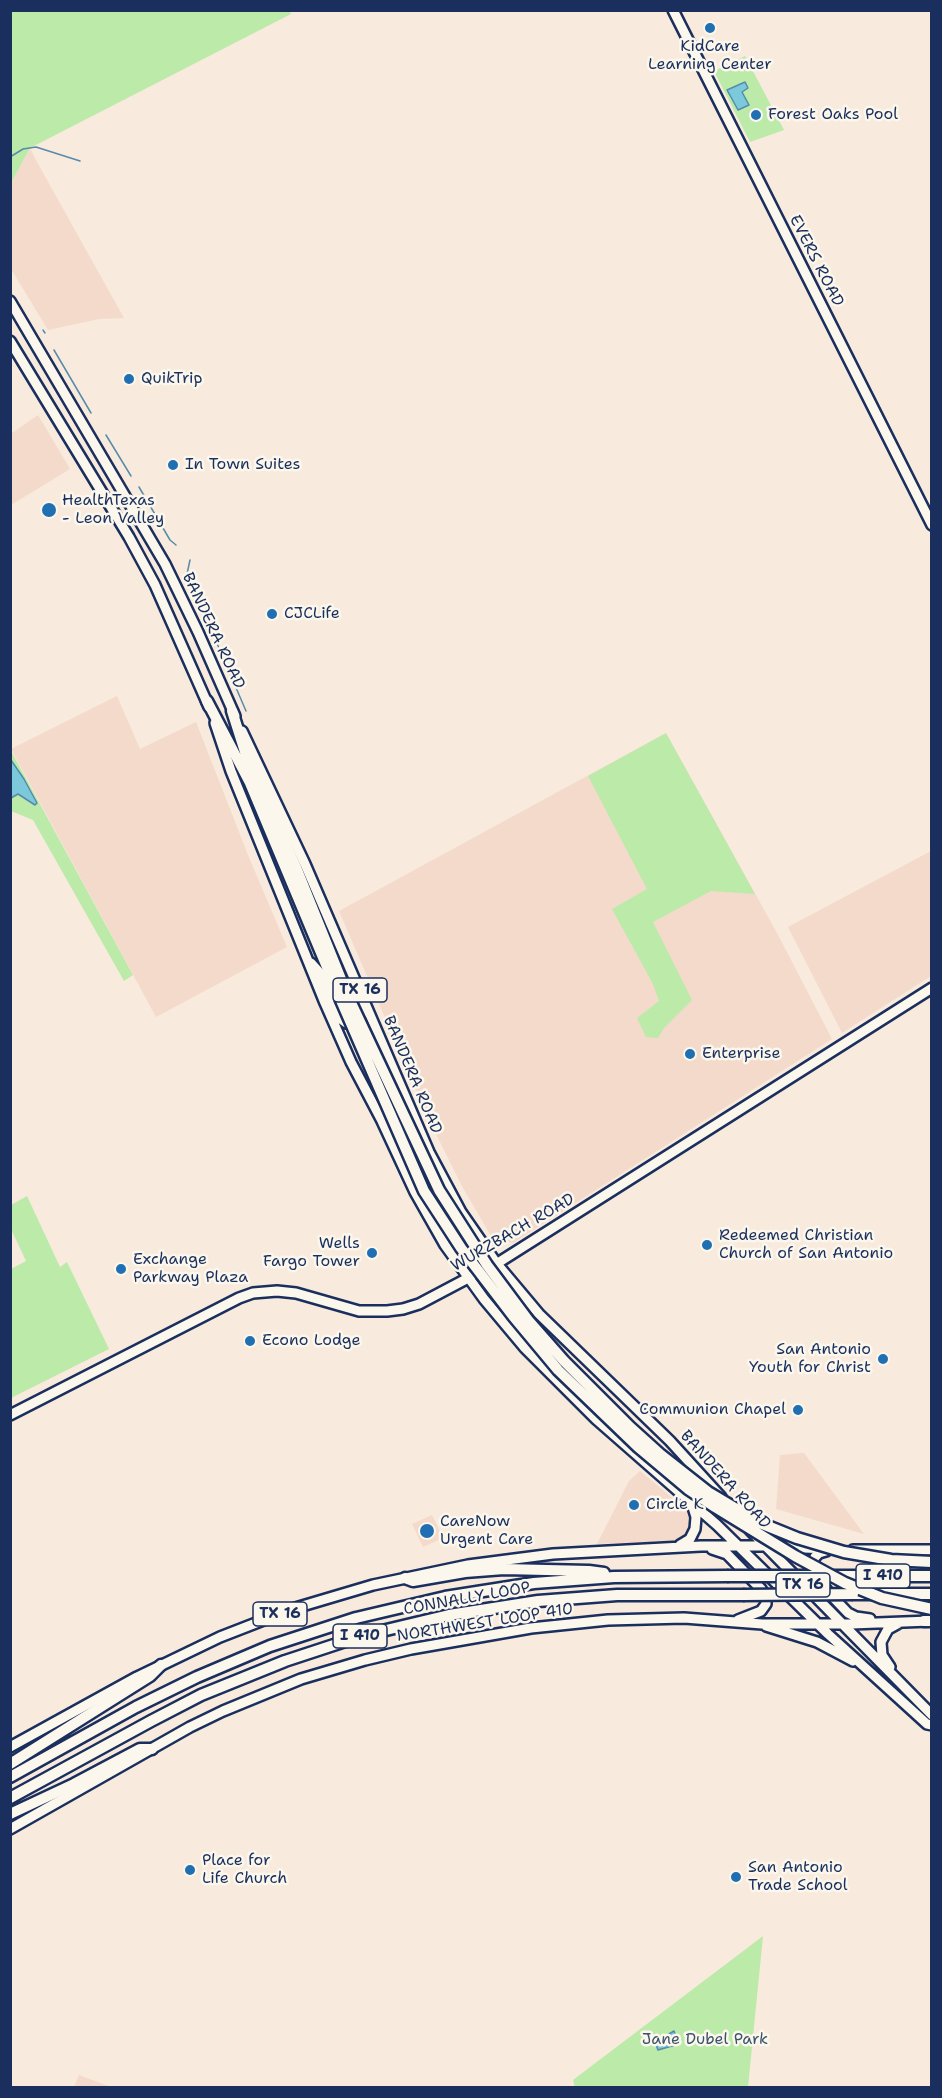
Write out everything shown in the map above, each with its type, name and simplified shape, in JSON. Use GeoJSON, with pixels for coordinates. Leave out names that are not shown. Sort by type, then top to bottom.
{"type":"FeatureCollection","features":[{"type":"Feature","properties":{"kind":"highway"},"geometry":{"type":"LineString","coordinates":[[207,701],[250,783],[343,996],[424,1191],[461,1248],[513,1316],[558,1370],[638,1447],[688,1489],[795,1556],[846,1583],[890,1600],[932,1609]]}},
{"type":"Feature","properties":{"kind":"highway"},"geometry":{"type":"LineString","coordinates":[[232,711],[246,755],[296,867],[343,996],[439,1190],[487,1265],[528,1320],[564,1361],[630,1427],[708,1492],[737,1511],[778,1531],[818,1546],[867,1557],[932,1562]]}},
{"type":"Feature","properties":{"kind":"highway"},"geometry":{"type":"LineString","coordinates":[[405,1578],[413,1581],[465,1572],[529,1569],[589,1570],[625,1577]]}},
{"type":"Feature","properties":{"kind":"highway","name":"CONNALLY LOOP"},"geometry":{"type":"LineString","coordinates":[[10,1777],[177,1686],[249,1654],[313,1631],[400,1606],[478,1591],[557,1581],[625,1577],[932,1576]]}},
{"type":"Feature","properties":{"kind":"highway","name":"CONNALLY LOOP"},"geometry":{"type":"LineString","coordinates":[[10,1798],[191,1700],[275,1664],[361,1636],[438,1617],[538,1601],[629,1595],[932,1594]]}},
{"type":"Feature","properties":{"kind":"highway","name":"TX 16"},"geometry":{"type":"LineString","coordinates":[[10,1764],[150,1676],[161,1665]]}},
{"type":"Feature","properties":{"kind":"highway"},"geometry":{"type":"LineString","coordinates":[[10,1814],[140,1749],[152,1749]]}},
{"type":"Feature","properties":{"kind":"main road","name":"EVERS ROAD"},"geometry":{"type":"LineString","coordinates":[[673,10],[932,525]]}},
{"type":"Feature","properties":{"kind":"main road","name":"BANDERA ROAD"},"geometry":{"type":"LineString","coordinates":[[10,302],[165,564],[305,864],[429,1152],[462,1212],[497,1264],[539,1314],[670,1441],[763,1546],[932,1715]]}},
{"type":"Feature","properties":{"kind":"main road","name":"BANDERA ROAD"},"geometry":{"type":"LineString","coordinates":[[10,341],[134,545],[155,585],[207,701],[231,771],[341,1040],[415,1192],[445,1245],[484,1299],[537,1361],[596,1419],[738,1545],[818,1624],[927,1724],[932,1725]]}},
{"type":"Feature","properties":{"kind":"main road"},"geometry":{"type":"LineString","coordinates":[[307,959],[320,973],[337,1012],[346,1023],[361,1018],[363,1014],[354,976]]}},
{"type":"Feature","properties":{"kind":"main road","name":"WURZBACH ROAD"},"geometry":{"type":"LineString","coordinates":[[10,1414],[239,1298],[254,1293],[276,1291],[296,1293],[359,1311],[387,1311],[419,1304],[497,1264],[932,988]]}},
{"type":"Feature","properties":{"kind":"main road"},"geometry":{"type":"LineString","coordinates":[[363,1085],[357,1070],[357,1062],[365,1052],[376,1049],[383,1054],[401,1087]]}},
{"type":"Feature","properties":{"kind":"main road"},"geometry":{"type":"LineString","coordinates":[[676,1547],[690,1539],[695,1529],[696,1517],[691,1502]]}},
{"type":"Feature","properties":{"kind":"main road"},"geometry":{"type":"LineString","coordinates":[[734,1511],[778,1537],[819,1549]]}},
{"type":"Feature","properties":{"kind":"main road"},"geometry":{"type":"LineString","coordinates":[[676,1547],[738,1545],[838,1550],[932,1550]]}},
{"type":"Feature","properties":{"kind":"main road"},"geometry":{"type":"LineString","coordinates":[[701,1546],[728,1554],[765,1595],[766,1604],[761,1611],[735,1621]]}},
{"type":"Feature","properties":{"kind":"main road","name":"TX 16"},"geometry":{"type":"LineString","coordinates":[[161,1665],[220,1637],[273,1616],[350,1591],[405,1578],[459,1566],[524,1557],[676,1547]]}},
{"type":"Feature","properties":{"kind":"main road"},"geometry":{"type":"LineString","coordinates":[[838,1550],[819,1553],[815,1557],[812,1569],[816,1576],[848,1613],[855,1617],[890,1622]]}},
{"type":"Feature","properties":{"kind":"main road","name":"NORTHWEST LOOP 410"},"geometry":{"type":"LineString","coordinates":[[10,1829],[223,1711],[301,1679],[422,1646],[531,1628],[587,1622],[676,1618],[762,1624],[925,1621]]}},
{"type":"Feature","properties":{"kind":"main road"},"geometry":{"type":"LineString","coordinates":[[891,1676],[890,1668],[882,1655],[882,1638],[892,1626],[925,1621]]}},
{"type":"Feature","properties":{"kind":"main road"},"geometry":{"type":"LineString","coordinates":[[762,1624],[824,1645],[880,1680]]}},
{"type":"Feature","properties":{"kind":"main road"},"geometry":{"type":"LineString","coordinates":[[10,1747],[161,1665]]}},
{"type":"Feature","properties":{"kind":"shaded area"},"geometry":{"type":"Polygon","coordinates":[[[30,148],[124,318],[99,319],[48,330],[11,269],[11,183],[30,148]]]}},
{"type":"Feature","properties":{"kind":"shaded area"},"geometry":{"type":"Polygon","coordinates":[[[38,415],[70,469],[11,505],[11,431],[12,433],[38,415]]]}},
{"type":"Feature","properties":{"kind":"shaded area"},"geometry":{"type":"Polygon","coordinates":[[[117,696],[140,749],[196,722],[287,947],[156,1017],[11,749],[117,696]]]}},
{"type":"Feature","properties":{"kind":"shaded area"},"geometry":{"type":"Polygon","coordinates":[[[666,733],[777,933],[832,1039],[513,1243],[491,1236],[463,1188],[429,1120],[339,911],[666,733]]]}},
{"type":"Feature","properties":{"kind":"shaded area"},"geometry":{"type":"Polygon","coordinates":[[[931,851],[931,976],[842,1033],[788,927],[931,851]]]}},
{"type":"Feature","properties":{"kind":"shaded area"},"geometry":{"type":"Polygon","coordinates":[[[804,1453],[864,1534],[776,1509],[780,1455],[804,1453]]]}},
{"type":"Feature","properties":{"kind":"shaded area"},"geometry":{"type":"Polygon","coordinates":[[[640,1471],[688,1511],[691,1520],[687,1535],[677,1541],[597,1544],[629,1481],[640,1471]]]}},
{"type":"Feature","properties":{"kind":"shaded area","name":"CareNow Urgent Care"},"geometry":{"type":"Polygon","coordinates":[[[432,1515],[443,1538],[423,1547],[412,1524],[432,1515]]]}},
{"type":"Feature","properties":{"kind":"shaded area"},"geometry":{"type":"Polygon","coordinates":[[[79,2075],[111,2087],[74,2087],[79,2075]]]}},
{"type":"Feature","properties":{"kind":"green space"},"geometry":{"type":"Polygon","coordinates":[[[289,10],[291,14],[30,148],[11,183],[11,11],[289,10]]]}},
{"type":"Feature","properties":{"kind":"green space","name":"Forest Oaks Pool"},"geometry":{"type":"Polygon","coordinates":[[[745,56],[784,130],[750,142],[714,71],[745,56]]]}},
{"type":"Feature","properties":{"kind":"green space"},"geometry":{"type":"Polygon","coordinates":[[[666,733],[755,894],[711,891],[653,922],[692,1000],[664,1028],[658,1038],[646,1037],[637,1018],[659,1001],[653,984],[612,909],[647,889],[588,776],[666,733]]]}},
{"type":"Feature","properties":{"kind":"green space"},"geometry":{"type":"Polygon","coordinates":[[[10,749],[133,975],[124,981],[33,820],[11,811],[10,749]]]}},
{"type":"Feature","properties":{"kind":"green space"},"geometry":{"type":"Polygon","coordinates":[[[27,1196],[60,1267],[67,1262],[109,1349],[11,1398],[11,1269],[26,1261],[11,1229],[11,1205],[27,1196]]]}},
{"type":"Feature","properties":{"kind":"green space","name":"Jane Dubel Park"},"geometry":{"type":"Polygon","coordinates":[[[763,1936],[748,2087],[575,2088],[573,2080],[763,1936]]]}},
{"type":"Feature","properties":{"kind":"water"},"geometry":{"type":"Polygon","coordinates":[[[745,82],[748,88],[742,92],[749,105],[738,110],[727,90],[745,82]]]}},
{"type":"Feature","properties":{"kind":"water"},"geometry":{"type":"Polygon","coordinates":[[[11,760],[37,803],[35,805],[18,794],[11,798],[11,760]]]}},
{"type":"Feature","properties":{"kind":"water"},"geometry":{"type":"Polygon","coordinates":[[[674,2031],[679,2044],[658,2050],[655,2042],[674,2031]]]}},
{"type":"Feature","properties":{"kind":"waterway"},"geometry":{"type":"LineString","coordinates":[[10,157],[23,149],[36,147],[80,161]]}},
{"type":"Feature","properties":{"kind":"waterway"},"geometry":{"type":"LineString","coordinates":[[54,350],[91,413]]}},
{"type":"Feature","properties":{"kind":"waterway"},"geometry":{"type":"LineString","coordinates":[[106,435],[131,476]]}},
{"type":"Feature","properties":{"kind":"waterway"},"geometry":{"type":"LineString","coordinates":[[139,487],[170,540],[176,545]]}},
{"type":"Feature","properties":{"kind":"waterway"},"geometry":{"type":"LineString","coordinates":[[190,560],[187,574],[193,590]]}},
{"type":"Feature","properties":{"kind":"waterway"},"geometry":{"type":"LineString","coordinates":[[199,601],[208,623]]}},
{"type":"Feature","properties":{"kind":"waterway"},"geometry":{"type":"LineString","coordinates":[[213,634],[246,711]]}},
{"type":"Feature","properties":{"kind":"place","name":"KidCare Learning Center"},"geometry":{"type":"Point","coordinates":[710,28]}},
{"type":"Feature","properties":{"kind":"place","name":"Forest Oaks Pool"},"geometry":{"type":"Point","coordinates":[756,115]}},
{"type":"Feature","properties":{"kind":"place","name":"QuikTrip"},"geometry":{"type":"Point","coordinates":[129,379]}},
{"type":"Feature","properties":{"kind":"place","name":"In Town Suites"},"geometry":{"type":"Point","coordinates":[173,465]}},
{"type":"Feature","properties":{"kind":"place","name":"HealthTexas - Leon Valley"},"geometry":{"type":"Point","coordinates":[49,510]}},
{"type":"Feature","properties":{"kind":"place","name":"CJCLife"},"geometry":{"type":"Point","coordinates":[272,614]}},
{"type":"Feature","properties":{"kind":"place","name":"Enterprise"},"geometry":{"type":"Point","coordinates":[690,1054]}},
{"type":"Feature","properties":{"kind":"place","name":"Redeemed Christian Church of San Antonio"},"geometry":{"type":"Point","coordinates":[707,1245]}},
{"type":"Feature","properties":{"kind":"place","name":"Wells Fargo Tower"},"geometry":{"type":"Point","coordinates":[372,1253]}},
{"type":"Feature","properties":{"kind":"place","name":"Exchange Parkway Plaza"},"geometry":{"type":"Point","coordinates":[121,1269]}},
{"type":"Feature","properties":{"kind":"place","name":"Econo Lodge"},"geometry":{"type":"Point","coordinates":[250,1341]}},
{"type":"Feature","properties":{"kind":"place","name":"San Antonio Youth for Christ"},"geometry":{"type":"Point","coordinates":[883,1359]}},
{"type":"Feature","properties":{"kind":"place","name":"Communion Chapel"},"geometry":{"type":"Point","coordinates":[798,1410]}},
{"type":"Feature","properties":{"kind":"place","name":"Circle K"},"geometry":{"type":"Point","coordinates":[634,1505]}},
{"type":"Feature","properties":{"kind":"place","name":"CareNow Urgent Care"},"geometry":{"type":"Point","coordinates":[427,1531]}},
{"type":"Feature","properties":{"kind":"place","name":"Place for Life Church"},"geometry":{"type":"Point","coordinates":[190,1870]}},
{"type":"Feature","properties":{"kind":"place","name":"San Antonio Trade School"},"geometry":{"type":"Point","coordinates":[736,1877]}}]}
